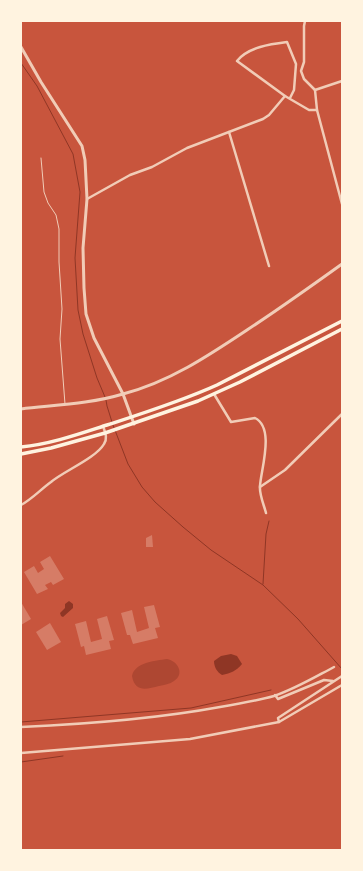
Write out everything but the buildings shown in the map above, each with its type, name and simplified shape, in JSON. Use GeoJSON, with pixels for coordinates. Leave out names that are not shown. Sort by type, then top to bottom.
{"type":"FeatureCollection","features":[{"type":"Feature","properties":{"kind":"main road"},"geometry":{"type":"LineString","coordinates":[[21,447],[49,442],[105,426],[196,394],[217,385],[342,321]]}},
{"type":"Feature","properties":{"kind":"main road"},"geometry":{"type":"LineString","coordinates":[[21,454],[51,448],[134,424],[198,401],[342,329]]}},
{"type":"Feature","properties":{"kind":"street"},"geometry":{"type":"LineString","coordinates":[[306,21],[304,26],[304,62],[301,71],[304,79],[315,90],[317,110],[342,204]]}},
{"type":"Feature","properties":{"kind":"street"},"geometry":{"type":"LineString","coordinates":[[290,98],[294,90],[296,64],[287,42],[265,46],[241,55],[237,61],[285,96],[309,110],[317,110]]}},
{"type":"Feature","properties":{"kind":"street"},"geometry":{"type":"LineString","coordinates":[[21,47],[41,82],[82,146],[85,160],[87,199],[83,248],[86,314],[94,338],[123,394],[134,424]]}},
{"type":"Feature","properties":{"kind":"street"},"geometry":{"type":"LineString","coordinates":[[315,90],[342,81]]}},
{"type":"Feature","properties":{"kind":"street"},"geometry":{"type":"LineString","coordinates":[[87,199],[130,175],[152,167],[187,148],[263,119],[269,115],[285,96]]}},
{"type":"Feature","properties":{"kind":"street"},"geometry":{"type":"LineString","coordinates":[[229,132],[269,266]]}},
{"type":"Feature","properties":{"kind":"street"},"geometry":{"type":"LineString","coordinates":[[21,408],[96,401],[149,386],[178,373],[283,306],[342,264]]}},
{"type":"Feature","properties":{"kind":"street"},"geometry":{"type":"LineString","coordinates":[[214,394],[231,422],[255,418],[261,425],[266,444],[260,488],[266,513]]}},
{"type":"Feature","properties":{"kind":"street"},"geometry":{"type":"LineString","coordinates":[[260,488],[285,470],[342,414]]}},
{"type":"Feature","properties":{"kind":"street"},"geometry":{"type":"LineString","coordinates":[[21,505],[31,499],[51,481],[104,446],[107,432],[105,426]]}},
{"type":"Feature","properties":{"kind":"street"},"geometry":{"type":"LineString","coordinates":[[21,728],[184,714],[240,704],[275,695],[301,684],[334,667]]}},
{"type":"Feature","properties":{"kind":"street"},"geometry":{"type":"LineString","coordinates":[[279,722],[278,718],[342,676]]}},
{"type":"Feature","properties":{"kind":"street"},"geometry":{"type":"LineString","coordinates":[[275,695],[278,699],[324,680],[334,681]]}},
{"type":"Feature","properties":{"kind":"street"},"geometry":{"type":"LineString","coordinates":[[21,753],[190,739],[279,722],[342,685]]}},
{"type":"Feature","properties":{"kind":"lane"},"geometry":{"type":"LineString","coordinates":[[41,158],[44,192],[48,203],[56,215],[59,229],[59,262],[62,309],[60,339],[65,404]]}},
{"type":"Feature","properties":{"kind":"shaded area"},"geometry":{"type":"Polygon","coordinates":[[[69,601],[73,604],[73,608],[63,617],[60,613],[65,608],[65,604],[69,601]]]}},
{"type":"Feature","properties":{"kind":"shaded area"},"geometry":{"type":"Polygon","coordinates":[[[231,654],[237,656],[242,664],[233,671],[222,675],[216,669],[214,661],[221,656],[231,654]]]}},
{"type":"Feature","properties":{"kind":"shaded area"},"geometry":{"type":"Polygon","coordinates":[[[167,659],[174,662],[180,671],[179,675],[174,681],[146,689],[136,685],[132,676],[137,668],[146,663],[167,659]]]}},
{"type":"Feature","properties":{"kind":"waterway"},"geometry":{"type":"LineString","coordinates":[[21,63],[37,86],[73,154],[80,192],[75,258],[78,310],[83,334],[97,378],[105,397]]}},
{"type":"Feature","properties":{"kind":"waterway"},"geometry":{"type":"LineString","coordinates":[[106,400],[112,422]]}},
{"type":"Feature","properties":{"kind":"waterway"},"geometry":{"type":"LineString","coordinates":[[113,425],[128,464],[142,487],[155,502],[211,550],[263,585],[298,619],[342,669]]}},
{"type":"Feature","properties":{"kind":"waterway"},"geometry":{"type":"LineString","coordinates":[[263,584],[266,534],[269,521]]}},
{"type":"Feature","properties":{"kind":"waterway"},"geometry":{"type":"LineString","coordinates":[[21,722],[191,708],[271,690]]}},
{"type":"Feature","properties":{"kind":"waterway"},"geometry":{"type":"LineString","coordinates":[[21,762],[63,756]]}}]}
